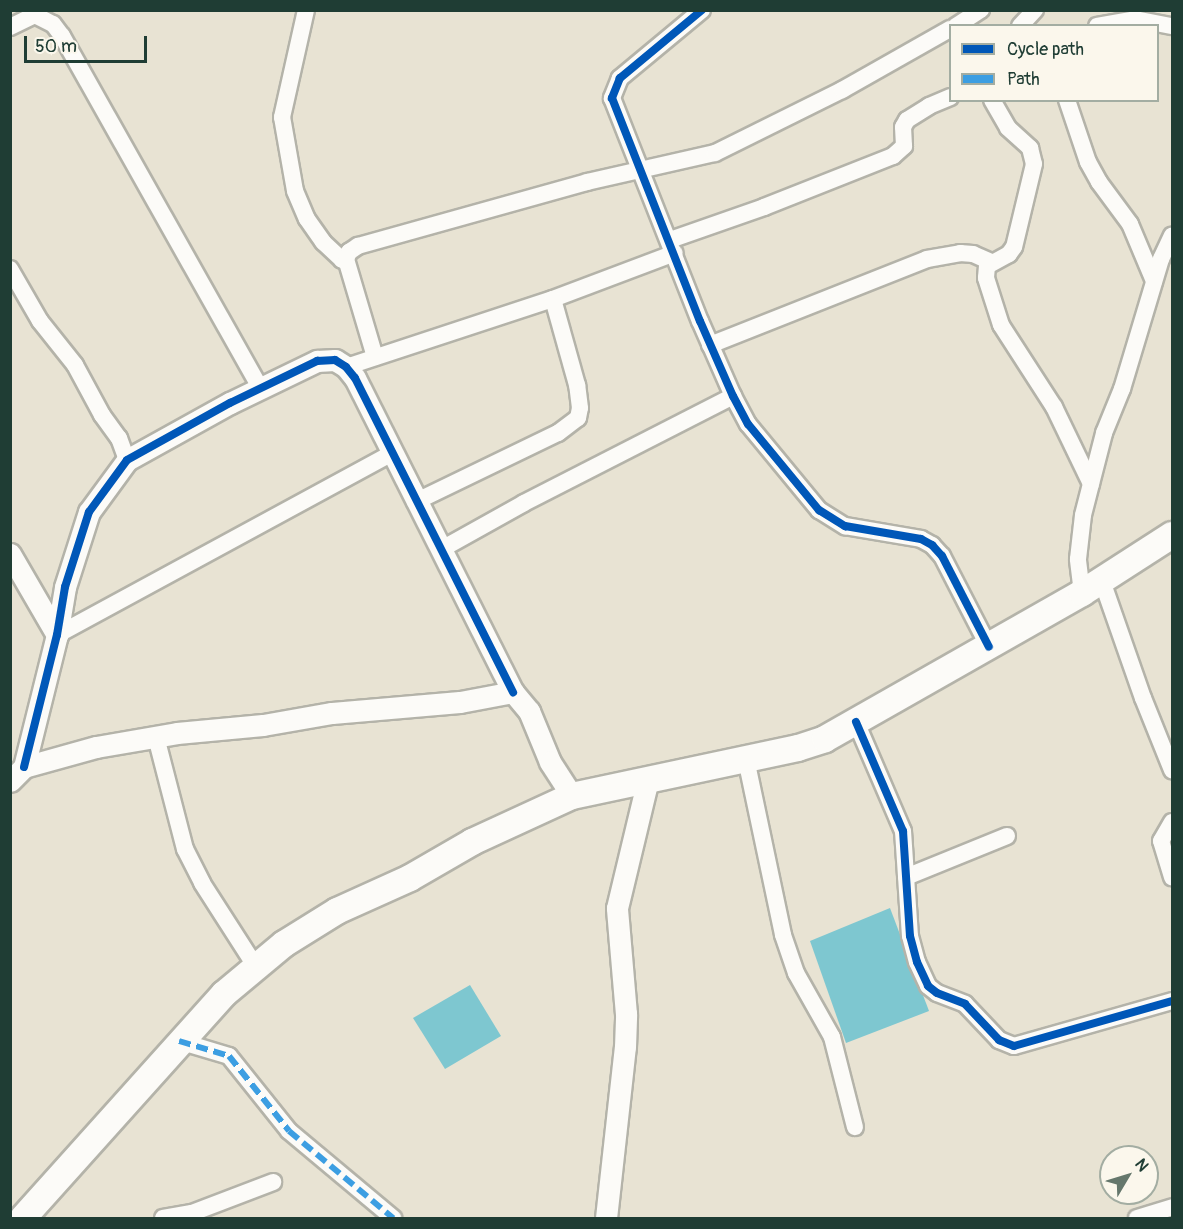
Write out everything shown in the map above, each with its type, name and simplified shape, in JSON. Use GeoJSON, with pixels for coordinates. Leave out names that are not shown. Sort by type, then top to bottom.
{"type":"FeatureCollection","features":[{"type":"Feature","properties":{"kind":"main road"},"geometry":{"type":"LineString","coordinates":[[22,1218],[179,1041],[224,994],[284,944],[337,910],[410,878],[472,842],[572,796],[648,778],[798,748],[825,739],[1092,587],[1173,535]]}},
{"type":"Feature","properties":{"kind":"street"},"geometry":{"type":"LineString","coordinates":[[306,10],[282,117],[295,191],[307,219],[323,242],[342,260],[346,259]]}},
{"type":"Feature","properties":{"kind":"street"},"geometry":{"type":"LineString","coordinates":[[702,10],[620,78],[613,90],[612,98],[710,345],[748,424],[819,510],[844,526],[921,539],[932,545],[942,556],[989,647]]}},
{"type":"Feature","properties":{"kind":"street"},"geometry":{"type":"LineString","coordinates":[[959,24],[981,10]]}},
{"type":"Feature","properties":{"kind":"street"},"geometry":{"type":"LineString","coordinates":[[1013,10],[1020,24]]}},
{"type":"Feature","properties":{"kind":"street"},"geometry":{"type":"LineString","coordinates":[[1021,24],[1035,10]]}},
{"type":"Feature","properties":{"kind":"street"},"geometry":{"type":"LineString","coordinates":[[10,27],[35,15],[53,24],[62,36],[261,389]]}},
{"type":"Feature","properties":{"kind":"street"},"geometry":{"type":"LineString","coordinates":[[1108,24],[1135,19],[1173,26]]}},
{"type":"Feature","properties":{"kind":"street"},"geometry":{"type":"LineString","coordinates":[[375,357],[346,259],[349,252],[358,246],[587,182],[715,153],[852,85],[949,30]]}},
{"type":"Feature","properties":{"kind":"street"},"geometry":{"type":"LineString","coordinates":[[346,367],[552,299],[764,207],[893,156],[904,146],[903,127],[907,120],[929,105],[949,98]]}},
{"type":"Feature","properties":{"kind":"street"},"geometry":{"type":"LineString","coordinates":[[993,102],[1008,128],[1030,148],[1034,164],[1014,247],[1009,254],[991,262],[985,271],[986,278],[1001,325],[1054,407],[1091,484]]}},
{"type":"Feature","properties":{"kind":"street"},"geometry":{"type":"LineString","coordinates":[[1068,102],[1088,162],[1099,182],[1130,224],[1154,282]]}},
{"type":"Feature","properties":{"kind":"street"},"geometry":{"type":"LineString","coordinates":[[1173,235],[1154,282],[1122,389],[1104,433],[1079,538],[1092,587],[1173,770]]}},
{"type":"Feature","properties":{"kind":"street"},"geometry":{"type":"LineString","coordinates":[[710,345],[927,259],[960,253],[973,254],[991,262]]}},
{"type":"Feature","properties":{"kind":"street"},"geometry":{"type":"LineString","coordinates":[[10,269],[40,321],[75,365],[119,438],[127,460]]}},
{"type":"Feature","properties":{"kind":"street"},"geometry":{"type":"LineString","coordinates":[[415,501],[558,433],[578,418],[580,408],[577,385],[552,299]]}},
{"type":"Feature","properties":{"kind":"street"},"geometry":{"type":"LineString","coordinates":[[17,774],[57,635],[65,587],[89,512],[127,460],[317,361],[335,360],[346,367],[355,378],[391,454],[513,692],[529,711],[550,762],[572,796]]}},
{"type":"Feature","properties":{"kind":"street"},"geometry":{"type":"LineString","coordinates":[[440,550],[524,503],[733,396]]}},
{"type":"Feature","properties":{"kind":"street"},"geometry":{"type":"LineString","coordinates":[[57,635],[391,454]]}},
{"type":"Feature","properties":{"kind":"street"},"geometry":{"type":"LineString","coordinates":[[10,554],[57,635]]}},
{"type":"Feature","properties":{"kind":"street"},"geometry":{"type":"LineString","coordinates":[[17,774],[96,747],[156,737],[263,725],[332,713],[460,702],[513,692]]}},
{"type":"Feature","properties":{"kind":"street"},"geometry":{"type":"LineString","coordinates":[[856,722],[903,831],[910,936],[917,962],[928,986],[965,1004],[999,1040],[1020,1046],[1173,1001]]}},
{"type":"Feature","properties":{"kind":"street"},"geometry":{"type":"LineString","coordinates":[[156,737],[185,849],[202,883],[256,967]]}},
{"type":"Feature","properties":{"kind":"street"},"geometry":{"type":"LineString","coordinates":[[746,759],[783,935],[796,973],[832,1037],[855,1127]]}},
{"type":"Feature","properties":{"kind":"street"},"geometry":{"type":"LineString","coordinates":[[606,1218],[625,1047],[626,1014],[617,908],[648,778]]}},
{"type":"Feature","properties":{"kind":"street"},"geometry":{"type":"LineString","coordinates":[[1173,822],[1161,840],[1173,877]]}},
{"type":"Feature","properties":{"kind":"street"},"geometry":{"type":"LineString","coordinates":[[906,877],[1007,836]]}},
{"type":"Feature","properties":{"kind":"street"},"geometry":{"type":"LineString","coordinates":[[179,1041],[229,1056],[289,1131],[393,1218]]}},
{"type":"Feature","properties":{"kind":"street"},"geometry":{"type":"LineString","coordinates":[[163,1218],[192,1213],[273,1182]]}},
{"type":"Feature","properties":{"kind":"street"},"geometry":{"type":"LineString","coordinates":[[1137,1218],[1173,1207]]}},
{"type":"Feature","properties":{"kind":"water"},"geometry":{"type":"Polygon","coordinates":[[[890,908],[929,1011],[846,1043],[810,941],[890,908]]]}},
{"type":"Feature","properties":{"kind":"water"},"geometry":{"type":"Polygon","coordinates":[[[470,985],[501,1036],[445,1069],[413,1018],[470,985]]]}},
{"type":"Feature","properties":{"kind":"marked path"},"geometry":{"type":"LineString","coordinates":[[179,1041],[229,1056],[289,1131],[393,1218]]}},
{"type":"Feature","properties":{"kind":"cycle path"},"geometry":{"type":"LineString","coordinates":[[702,10],[620,78],[612,98],[700,321],[733,396],[748,424],[819,510],[845,526],[921,539],[932,545],[942,556],[989,647]]}},
{"type":"Feature","properties":{"kind":"cycle path"},"geometry":{"type":"LineString","coordinates":[[24,767],[57,635],[65,587],[89,512],[127,460],[230,403],[317,361],[335,360],[346,367],[355,378],[513,692]]}},
{"type":"Feature","properties":{"kind":"cycle path"},"geometry":{"type":"LineString","coordinates":[[856,722],[903,831],[910,936],[917,962],[928,986],[937,993],[965,1004],[999,1040],[1014,1046],[1172,1001]]}}]}
